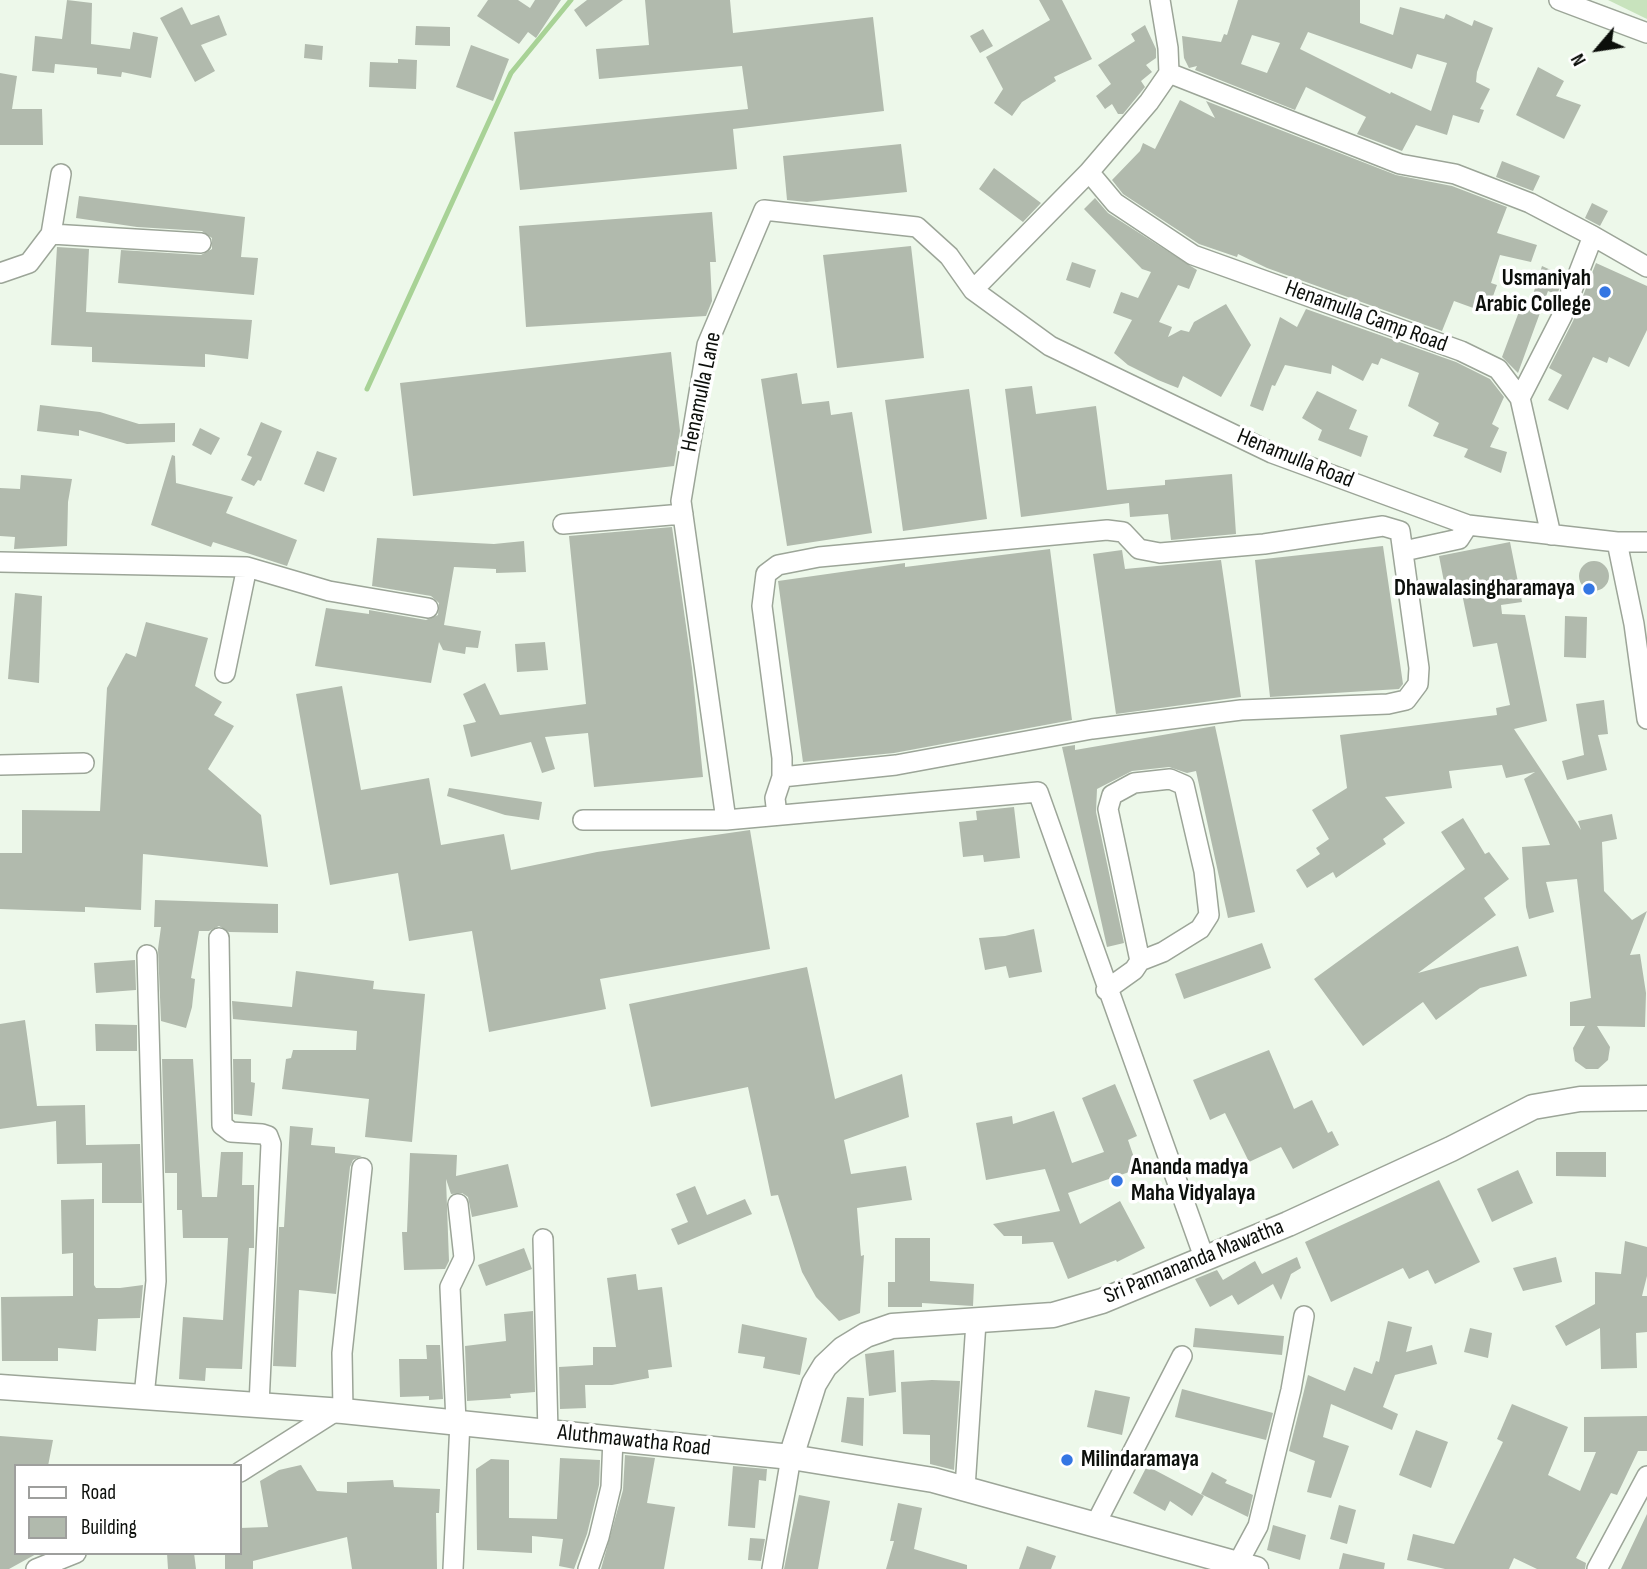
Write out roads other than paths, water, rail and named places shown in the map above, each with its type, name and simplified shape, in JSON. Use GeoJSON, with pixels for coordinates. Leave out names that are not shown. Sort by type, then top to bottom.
{"type":"FeatureCollection","features":[{"type":"Feature","properties":{"kind":"main road","name":"Sri Pannananda Mawatha"},"geometry":{"type":"LineString","coordinates":[[791,1457],[814,1384],[825,1366],[843,1349],[866,1335],[892,1326],[1053,1315],[1102,1301],[1205,1260],[1451,1149],[1533,1107],[1580,1099],[1647,1098]]}},
{"type":"Feature","properties":{"kind":"main road","name":"Aluthmawatha Road"},"geometry":{"type":"LineString","coordinates":[[0,1387],[339,1411],[791,1457],[933,1480],[1095,1525],[1199,1561],[1247,1566]]}},
{"type":"Feature","properties":{"kind":"street"},"geometry":{"type":"LineString","coordinates":[[973,290],[1089,172],[1149,102],[1168,73],[1168,48],[1160,0]]}},
{"type":"Feature","properties":{"kind":"street"},"geometry":{"type":"LineString","coordinates":[[1559,0],[1647,33]]}},
{"type":"Feature","properties":{"kind":"street"},"geometry":{"type":"LineString","coordinates":[[1168,73],[1400,164],[1455,174],[1530,203],[1647,267]]}},
{"type":"Feature","properties":{"kind":"street","name":"Henamulla Camp Road"},"geometry":{"type":"LineString","coordinates":[[1089,172],[1115,202],[1193,255],[1461,351],[1498,369],[1520,398],[1551,535]]}},
{"type":"Feature","properties":{"kind":"street"},"geometry":{"type":"LineString","coordinates":[[0,273],[29,263],[51,234],[61,174]]}},
{"type":"Feature","properties":{"kind":"street","name":"Henamulla Lane"},"geometry":{"type":"LineString","coordinates":[[726,820],[681,501],[707,345],[764,210],[917,227],[949,256],[973,290]]}},
{"type":"Feature","properties":{"kind":"street"},"geometry":{"type":"LineString","coordinates":[[51,234],[201,243]]}},
{"type":"Feature","properties":{"kind":"street"},"geometry":{"type":"LineString","coordinates":[[1520,398],[1562,316],[1593,236]]}},
{"type":"Feature","properties":{"kind":"street","name":"Henamulla Road"},"geometry":{"type":"LineString","coordinates":[[973,290],[1050,346],[1272,453],[1468,525],[1618,542],[1647,542]]}},
{"type":"Feature","properties":{"kind":"street"},"geometry":{"type":"LineString","coordinates":[[563,524],[682,514]]}},
{"type":"Feature","properties":{"kind":"street"},"geometry":{"type":"LineString","coordinates":[[1404,551],[1460,539],[1468,525]]}},
{"type":"Feature","properties":{"kind":"street"},"geometry":{"type":"LineString","coordinates":[[777,815],[775,798],[782,777],[762,606],[766,574],[778,565],[819,558],[1107,530],[1123,532],[1139,549],[1160,553],[1264,544],[1392,527],[1401,531],[1419,667],[1418,684],[1406,700],[1388,704],[1241,710],[1092,729],[896,765],[782,777]]}},
{"type":"Feature","properties":{"kind":"street"},"geometry":{"type":"LineString","coordinates":[[1618,542],[1641,625],[1647,719]]}},
{"type":"Feature","properties":{"kind":"street"},"geometry":{"type":"LineString","coordinates":[[0,562],[247,567],[329,591],[428,608]]}},
{"type":"Feature","properties":{"kind":"street"},"geometry":{"type":"LineString","coordinates":[[225,673],[247,567]]}},
{"type":"Feature","properties":{"kind":"street"},"geometry":{"type":"LineString","coordinates":[[0,765],[84,763]]}},
{"type":"Feature","properties":{"kind":"street"},"geometry":{"type":"LineString","coordinates":[[1107,990],[1134,970],[1140,961],[1163,952],[1200,929],[1209,915],[1204,871],[1184,785],[1170,779],[1134,783],[1112,795],[1108,809],[1140,961]]}},
{"type":"Feature","properties":{"kind":"street"},"geometry":{"type":"LineString","coordinates":[[583,820],[726,820],[1038,792],[1205,1260]]}},
{"type":"Feature","properties":{"kind":"street"},"geometry":{"type":"LineString","coordinates":[[219,939],[222,1125],[231,1132],[268,1136],[271,1144],[259,1405]]}},
{"type":"Feature","properties":{"kind":"street"},"geometry":{"type":"LineString","coordinates":[[144,1396],[156,1281],[147,955]]}},
{"type":"Feature","properties":{"kind":"street"},"geometry":{"type":"LineString","coordinates":[[242,1471],[339,1411],[342,1353],[362,1168]]}},
{"type":"Feature","properties":{"kind":"street"},"geometry":{"type":"LineString","coordinates":[[453,1569],[458,1422],[450,1287],[464,1258],[458,1204]]}},
{"type":"Feature","properties":{"kind":"street"},"geometry":{"type":"LineString","coordinates":[[543,1239],[548,1432]]}},
{"type":"Feature","properties":{"kind":"street"},"geometry":{"type":"LineString","coordinates":[[1247,1566],[1291,1390],[1304,1316]]}},
{"type":"Feature","properties":{"kind":"street"},"geometry":{"type":"LineString","coordinates":[[965,1488],[976,1322]]}},
{"type":"Feature","properties":{"kind":"street"},"geometry":{"type":"LineString","coordinates":[[1095,1525],[1182,1356]]}},
{"type":"Feature","properties":{"kind":"street"},"geometry":{"type":"LineString","coordinates":[[587,1569],[599,1537],[611,1487],[613,1438]]}},
{"type":"Feature","properties":{"kind":"street"},"geometry":{"type":"LineString","coordinates":[[772,1569],[791,1457]]}},
{"type":"Feature","properties":{"kind":"street"},"geometry":{"type":"LineString","coordinates":[[1597,1569],[1647,1476]]}},
{"type":"Feature","properties":{"kind":"street"},"geometry":{"type":"LineString","coordinates":[[36,1569],[71,1555]]}},
{"type":"Feature","properties":{"kind":"waterway"},"geometry":{"type":"LineString","coordinates":[[367,389],[511,73],[571,0]]}},
{"type":"Feature","properties":{"kind":"place","name":"Usmaniyah Arabic College"},"geometry":{"type":"Point","coordinates":[1605,292]}},
{"type":"Feature","properties":{"kind":"place","name":"Dhawalasingharamaya"},"geometry":{"type":"Point","coordinates":[1589,589]}},
{"type":"Feature","properties":{"kind":"place","name":"Ananda madya Maha Vidyalaya"},"geometry":{"type":"Point","coordinates":[1117,1181]}},
{"type":"Feature","properties":{"kind":"place","name":"Milindaramaya"},"geometry":{"type":"Point","coordinates":[1067,1460]}}]}
